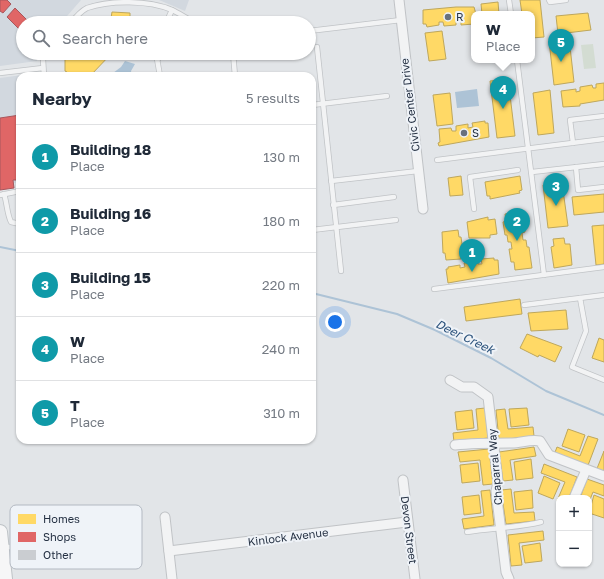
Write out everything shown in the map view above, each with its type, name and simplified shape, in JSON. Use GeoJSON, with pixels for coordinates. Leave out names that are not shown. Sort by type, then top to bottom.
{"type":"FeatureCollection","features":[{"type":"Feature","properties":{"kind":"main road"},"geometry":{"type":"LineString","coordinates":[[0,532],[5,579]]}},
{"type":"Feature","properties":{"kind":"street","name":"Civic Center Drive"},"geometry":{"type":"LineString","coordinates":[[399,0],[423,209]]}},
{"type":"Feature","properties":{"kind":"street","name":"Chaparral Way"},"geometry":{"type":"LineString","coordinates":[[450,380],[462,387],[474,387],[488,397],[498,482],[496,491],[502,527],[506,572],[509,579]]}},
{"type":"Feature","properties":{"kind":"street"},"geometry":{"type":"LineString","coordinates":[[455,446],[540,441],[549,455],[604,476]]}},
{"type":"Feature","properties":{"kind":"street"},"geometry":{"type":"LineString","coordinates":[[575,495],[586,470]]}},
{"type":"Feature","properties":{"kind":"street","name":"Devon Street"},"geometry":{"type":"LineString","coordinates":[[402,480],[415,579]]}},
{"type":"Feature","properties":{"kind":"street"},"geometry":{"type":"LineString","coordinates":[[165,517],[172,579]]}},
{"type":"Feature","properties":{"kind":"street","name":"Kinlock Avenue"},"geometry":{"type":"LineString","coordinates":[[169,551],[407,522]]}},
{"type":"Feature","properties":{"kind":"lane"},"geometry":{"type":"LineString","coordinates":[[509,0],[511,11]]}},
{"type":"Feature","properties":{"kind":"lane"},"geometry":{"type":"LineString","coordinates":[[549,0],[550,2],[566,0]]}},
{"type":"Feature","properties":{"kind":"lane"},"geometry":{"type":"LineString","coordinates":[[78,16],[86,8],[103,3],[134,1],[148,3],[172,10],[184,16]]}},
{"type":"Feature","properties":{"kind":"lane"},"geometry":{"type":"LineString","coordinates":[[170,16],[172,10]]}},
{"type":"Feature","properties":{"kind":"lane"},"geometry":{"type":"LineString","coordinates":[[316,30],[401,20]]}},
{"type":"Feature","properties":{"kind":"lane"},"geometry":{"type":"LineString","coordinates":[[317,47],[341,270]]}},
{"type":"Feature","properties":{"kind":"lane"},"geometry":{"type":"LineString","coordinates":[[44,60],[44,72]]}},
{"type":"Feature","properties":{"kind":"lane"},"geometry":{"type":"LineString","coordinates":[[158,60],[160,72]]}},
{"type":"Feature","properties":{"kind":"lane"},"geometry":{"type":"LineString","coordinates":[[234,60],[235,72]]}},
{"type":"Feature","properties":{"kind":"lane"},"geometry":{"type":"LineString","coordinates":[[517,63],[544,275]]}},
{"type":"Feature","properties":{"kind":"lane"},"geometry":{"type":"LineString","coordinates":[[0,73],[43,68]]}},
{"type":"Feature","properties":{"kind":"lane"},"geometry":{"type":"LineString","coordinates":[[316,105],[387,96]]}},
{"type":"Feature","properties":{"kind":"lane"},"geometry":{"type":"LineString","coordinates":[[573,143],[570,120],[604,116]]}},
{"type":"Feature","properties":{"kind":"lane"},"geometry":{"type":"LineString","coordinates":[[437,160],[604,139]]}},
{"type":"Feature","properties":{"kind":"lane"},"geometry":{"type":"LineString","coordinates":[[532,172],[604,164]]}},
{"type":"Feature","properties":{"kind":"lane"},"geometry":{"type":"LineString","coordinates":[[576,167],[578,190],[604,187]]}},
{"type":"Feature","properties":{"kind":"lane"},"geometry":{"type":"LineString","coordinates":[[474,210],[470,177],[518,170]]}},
{"type":"Feature","properties":{"kind":"lane"},"geometry":{"type":"LineString","coordinates":[[331,181],[418,171]]}},
{"type":"Feature","properties":{"kind":"lane"},"geometry":{"type":"LineString","coordinates":[[16,192],[2,194],[8,205],[11,222],[16,223]]}},
{"type":"Feature","properties":{"kind":"lane"},"geometry":{"type":"LineString","coordinates":[[334,205],[394,197]]}},
{"type":"Feature","properties":{"kind":"lane"},"geometry":{"type":"LineString","coordinates":[[316,230],[396,220]]}},
{"type":"Feature","properties":{"kind":"lane"},"geometry":{"type":"LineString","coordinates":[[434,289],[604,267]]}},
{"type":"Feature","properties":{"kind":"lane"},"geometry":{"type":"LineString","coordinates":[[524,305],[604,295]]}},
{"type":"Feature","properties":{"kind":"lane"},"geometry":{"type":"LineString","coordinates":[[580,298],[586,331],[572,366],[604,380]]}},
{"type":"Feature","properties":{"kind":"lane"},"geometry":{"type":"LineString","coordinates":[[467,532],[502,527],[523,526],[540,522]]}},
{"type":"Feature","properties":{"kind":"lane"},"geometry":{"type":"LineString","coordinates":[[2,549],[10,548]]}},
{"type":"Feature","properties":{"kind":"shaded area"},"geometry":{"type":"Polygon","coordinates":[[[0,0],[81,0],[67,16],[16,16],[16,60],[37,61],[0,66],[0,0]]]}},
{"type":"Feature","properties":{"kind":"shaded area"},"geometry":{"type":"Polygon","coordinates":[[[159,0],[189,0],[185,11],[159,0]]]}},
{"type":"Feature","properties":{"kind":"shaded area"},"geometry":{"type":"Polygon","coordinates":[[[593,44],[596,68],[584,69],[581,45],[593,44]]]}},
{"type":"Feature","properties":{"kind":"shaded area"},"geometry":{"type":"Polygon","coordinates":[[[16,76],[16,183],[0,185],[0,78],[16,76]]]}},
{"type":"Feature","properties":{"kind":"water"},"geometry":{"type":"Polygon","coordinates":[[[125,61],[135,64],[131,72],[114,72],[121,67],[125,61]]]}},
{"type":"Feature","properties":{"kind":"water"},"geometry":{"type":"Polygon","coordinates":[[[477,89],[479,106],[457,108],[455,92],[477,89]]]}},
{"type":"Feature","properties":{"kind":"building: Homes"},"geometry":{"type":"Polygon","coordinates":[[[520,0],[540,0],[544,37],[535,38],[535,11],[522,11],[520,0]]]}},
{"type":"Feature","properties":{"kind":"building: Homes"},"geometry":{"type":"Polygon","coordinates":[[[498,2],[499,11],[482,11],[481,4],[498,2]]]}},
{"type":"Feature","properties":{"kind":"building: Homes","name":"R"},"geometry":{"type":"Polygon","coordinates":[[[474,7],[475,11],[471,11],[471,24],[461,25],[461,21],[456,21],[456,25],[444,26],[443,22],[439,22],[439,25],[427,27],[426,24],[423,24],[423,10],[474,7]]]}},
{"type":"Feature","properties":{"kind":"building: Homes"},"geometry":{"type":"Polygon","coordinates":[[[112,12],[130,13],[130,16],[111,16],[112,12]]]}},
{"type":"Feature","properties":{"kind":"building: Homes"},"geometry":{"type":"Polygon","coordinates":[[[588,13],[591,30],[558,34],[556,16],[588,13]]]}},
{"type":"Feature","properties":{"kind":"building: Homes"},"geometry":{"type":"Polygon","coordinates":[[[442,31],[446,59],[429,61],[425,33],[442,31]]]}},
{"type":"Feature","properties":{"kind":"building: Homes"},"geometry":{"type":"Polygon","coordinates":[[[569,38],[574,82],[554,85],[549,41],[569,38]]]}},
{"type":"Feature","properties":{"kind":"building: Homes"},"geometry":{"type":"Polygon","coordinates":[[[65,60],[105,60],[94,72],[65,71],[65,60]]]}},
{"type":"Feature","properties":{"kind":"building: Homes"},"geometry":{"type":"Polygon","coordinates":[[[508,79],[515,136],[497,138],[490,81],[508,79]]]}},
{"type":"Feature","properties":{"kind":"building: Homes"},"geometry":{"type":"Polygon","coordinates":[[[604,83],[604,100],[580,104],[580,106],[563,107],[561,91],[576,89],[576,92],[580,91],[580,87],[592,85],[593,88],[596,88],[596,84],[604,83]]]}},
{"type":"Feature","properties":{"kind":"building: Homes"},"geometry":{"type":"Polygon","coordinates":[[[550,90],[554,133],[538,135],[533,93],[550,90]]]}},
{"type":"Feature","properties":{"kind":"building: Homes"},"geometry":{"type":"Polygon","coordinates":[[[450,93],[453,124],[437,126],[433,95],[450,93]]]}},
{"type":"Feature","properties":{"kind":"building: Homes","name":"S"},"geometry":{"type":"Polygon","coordinates":[[[485,121],[485,123],[488,123],[489,137],[439,146],[439,129],[451,128],[452,131],[456,131],[456,126],[468,124],[468,128],[473,127],[472,123],[485,121]]]}},
{"type":"Feature","properties":{"kind":"building: Homes"},"geometry":{"type":"Polygon","coordinates":[[[461,176],[463,195],[450,196],[448,178],[461,176]]]}},
{"type":"Feature","properties":{"kind":"building: Homes"},"geometry":{"type":"Polygon","coordinates":[[[520,176],[522,190],[519,191],[520,193],[490,199],[490,196],[487,196],[485,182],[520,176]]]}},
{"type":"Feature","properties":{"kind":"building: Homes"},"geometry":{"type":"Polygon","coordinates":[[[562,183],[568,226],[548,228],[543,185],[562,183]]]}},
{"type":"Feature","properties":{"kind":"building: Homes"},"geometry":{"type":"Polygon","coordinates":[[[604,194],[604,212],[574,215],[572,197],[604,194]]]}},
{"type":"Feature","properties":{"kind":"building: Homes"},"geometry":{"type":"Polygon","coordinates":[[[520,212],[521,220],[523,219],[525,232],[522,233],[523,240],[526,240],[527,247],[529,247],[532,268],[515,270],[514,262],[511,262],[509,249],[512,249],[511,242],[508,242],[507,235],[505,235],[503,222],[506,221],[505,214],[520,212]]]}},
{"type":"Feature","properties":{"kind":"building: Homes"},"geometry":{"type":"Polygon","coordinates":[[[488,217],[488,220],[495,219],[497,234],[490,235],[490,238],[469,238],[467,222],[488,217]]]}},
{"type":"Feature","properties":{"kind":"building: Homes"},"geometry":{"type":"Polygon","coordinates":[[[604,225],[604,264],[596,265],[592,226],[604,225]]]}},
{"type":"Feature","properties":{"kind":"building: Homes"},"geometry":{"type":"Polygon","coordinates":[[[458,230],[459,237],[461,237],[463,251],[460,251],[461,259],[446,260],[445,253],[443,253],[442,232],[458,230]]]}},
{"type":"Feature","properties":{"kind":"building: Homes"},"geometry":{"type":"Polygon","coordinates":[[[564,238],[565,244],[570,244],[572,265],[554,268],[551,247],[554,246],[553,239],[564,238]]]}},
{"type":"Feature","properties":{"kind":"building: Homes"},"geometry":{"type":"Polygon","coordinates":[[[494,258],[494,260],[498,260],[499,274],[448,283],[446,269],[448,269],[448,267],[460,265],[460,268],[465,267],[464,263],[477,261],[478,264],[482,264],[481,259],[494,258]]]}},
{"type":"Feature","properties":{"kind":"building: Homes"},"geometry":{"type":"Polygon","coordinates":[[[520,299],[522,314],[466,321],[464,307],[520,299]]]}},
{"type":"Feature","properties":{"kind":"building: Homes"},"geometry":{"type":"Polygon","coordinates":[[[566,310],[568,329],[531,331],[528,313],[566,310]]]}},
{"type":"Feature","properties":{"kind":"building: Homes"},"geometry":{"type":"Polygon","coordinates":[[[527,334],[562,347],[555,362],[539,355],[538,357],[520,348],[527,334]]]}},
{"type":"Feature","properties":{"kind":"building: Homes"},"geometry":{"type":"Polygon","coordinates":[[[599,338],[604,340],[604,362],[592,358],[599,338]]]}},
{"type":"Feature","properties":{"kind":"building: Homes"},"geometry":{"type":"Polygon","coordinates":[[[485,408],[488,438],[454,442],[453,433],[478,430],[476,409],[485,408]]]}},
{"type":"Feature","properties":{"kind":"building: Homes"},"geometry":{"type":"Polygon","coordinates":[[[527,408],[529,425],[511,427],[509,409],[527,408]]]}},
{"type":"Feature","properties":{"kind":"building: Homes"},"geometry":{"type":"Polygon","coordinates":[[[505,409],[508,429],[533,427],[534,436],[499,440],[496,410],[505,409]]]}},
{"type":"Feature","properties":{"kind":"building: Homes"},"geometry":{"type":"Polygon","coordinates":[[[472,410],[474,428],[457,430],[455,412],[472,410]]]}},
{"type":"Feature","properties":{"kind":"building: Homes"},"geometry":{"type":"Polygon","coordinates":[[[568,429],[585,435],[579,452],[562,446],[568,429]]]}},
{"type":"Feature","properties":{"kind":"building: Homes"},"geometry":{"type":"Polygon","coordinates":[[[588,436],[598,439],[587,468],[554,455],[557,447],[580,456],[588,436]]]}},
{"type":"Feature","properties":{"kind":"building: Homes"},"geometry":{"type":"Polygon","coordinates":[[[534,447],[536,456],[510,460],[513,480],[503,481],[499,452],[534,447]]]}},
{"type":"Feature","properties":{"kind":"building: Homes"},"geometry":{"type":"Polygon","coordinates":[[[489,449],[493,484],[483,485],[480,460],[460,462],[458,452],[489,449]]]}},
{"type":"Feature","properties":{"kind":"building: Homes"},"geometry":{"type":"Polygon","coordinates":[[[604,451],[604,474],[596,471],[604,451]]]}},
{"type":"Feature","properties":{"kind":"building: Homes"},"geometry":{"type":"Polygon","coordinates":[[[531,459],[533,478],[516,480],[514,462],[531,459]]]}},
{"type":"Feature","properties":{"kind":"building: Homes"},"geometry":{"type":"Polygon","coordinates":[[[478,463],[480,481],[462,483],[460,465],[478,463]]]}},
{"type":"Feature","properties":{"kind":"building: Homes"},"geometry":{"type":"Polygon","coordinates":[[[544,464],[577,477],[570,495],[560,495],[565,482],[541,473],[544,464]]]}},
{"type":"Feature","properties":{"kind":"building: Homes"},"geometry":{"type":"Polygon","coordinates":[[[544,476],[560,483],[553,499],[538,493],[544,476]]]}},
{"type":"Feature","properties":{"kind":"building: Homes"},"geometry":{"type":"Polygon","coordinates":[[[587,479],[604,485],[604,496],[593,492],[592,495],[581,495],[587,479]]]}},
{"type":"Feature","properties":{"kind":"building: Homes"},"geometry":{"type":"Polygon","coordinates":[[[511,489],[514,513],[534,512],[535,521],[506,524],[501,490],[511,489]]]}},
{"type":"Feature","properties":{"kind":"building: Homes"},"geometry":{"type":"Polygon","coordinates":[[[490,490],[494,525],[464,529],[462,519],[484,516],[481,491],[490,490]]]}},
{"type":"Feature","properties":{"kind":"building: Homes"},"geometry":{"type":"Polygon","coordinates":[[[532,490],[533,508],[516,510],[514,492],[532,490]]]}},
{"type":"Feature","properties":{"kind":"building: Homes"},"geometry":{"type":"Polygon","coordinates":[[[479,495],[481,513],[464,515],[462,497],[479,495]]]}},
{"type":"Feature","properties":{"kind":"building: Homes"},"geometry":{"type":"Polygon","coordinates":[[[594,495],[604,499],[604,518],[592,514],[592,502],[594,495]]]}},
{"type":"Feature","properties":{"kind":"building: Homes"},"geometry":{"type":"Polygon","coordinates":[[[543,531],[544,540],[519,543],[522,565],[511,566],[508,535],[543,531]]]}},
{"type":"Feature","properties":{"kind":"building: Homes"},"geometry":{"type":"Polygon","coordinates":[[[540,543],[542,561],[525,563],[522,546],[540,543]]]}},
{"type":"Feature","properties":{"kind":"building: Shops"},"geometry":{"type":"Polygon","coordinates":[[[0,0],[7,0],[11,4],[3,13],[0,11],[0,0]]]}},
{"type":"Feature","properties":{"kind":"building: Shops"},"geometry":{"type":"Polygon","coordinates":[[[15,8],[23,16],[16,16],[16,26],[7,17],[15,8]]]}},
{"type":"Feature","properties":{"kind":"building: Shops"},"geometry":{"type":"Polygon","coordinates":[[[16,116],[16,180],[13,180],[14,188],[0,190],[0,118],[16,116]]]}},
{"type":"Feature","properties":{"kind":"waterway","name":"Deer Creek"},"geometry":{"type":"LineString","coordinates":[[0,247],[16,250]]}},
{"type":"Feature","properties":{"kind":"waterway","name":"Deer Creek"},"geometry":{"type":"LineString","coordinates":[[316,294],[397,314],[435,330],[491,358],[546,391],[604,415]]}},
{"type":"Feature","properties":{"kind":"place","name":"R"},"geometry":{"type":"Point","coordinates":[448,17]}},
{"type":"Feature","properties":{"kind":"place","name":"T"},"geometry":{"type":"Point","coordinates":[561,62]}},
{"type":"Feature","properties":{"kind":"place","name":"W"},"geometry":{"type":"Point","coordinates":[503,109]}},
{"type":"Feature","properties":{"kind":"place","name":"S"},"geometry":{"type":"Point","coordinates":[464,133]}},
{"type":"Feature","properties":{"kind":"place","name":"Building 15"},"geometry":{"type":"Point","coordinates":[556,206]}},
{"type":"Feature","properties":{"kind":"place","name":"Building 16"},"geometry":{"type":"Point","coordinates":[517,241]}},
{"type":"Feature","properties":{"kind":"place","name":"Building 18"},"geometry":{"type":"Point","coordinates":[472,272]}}]}
